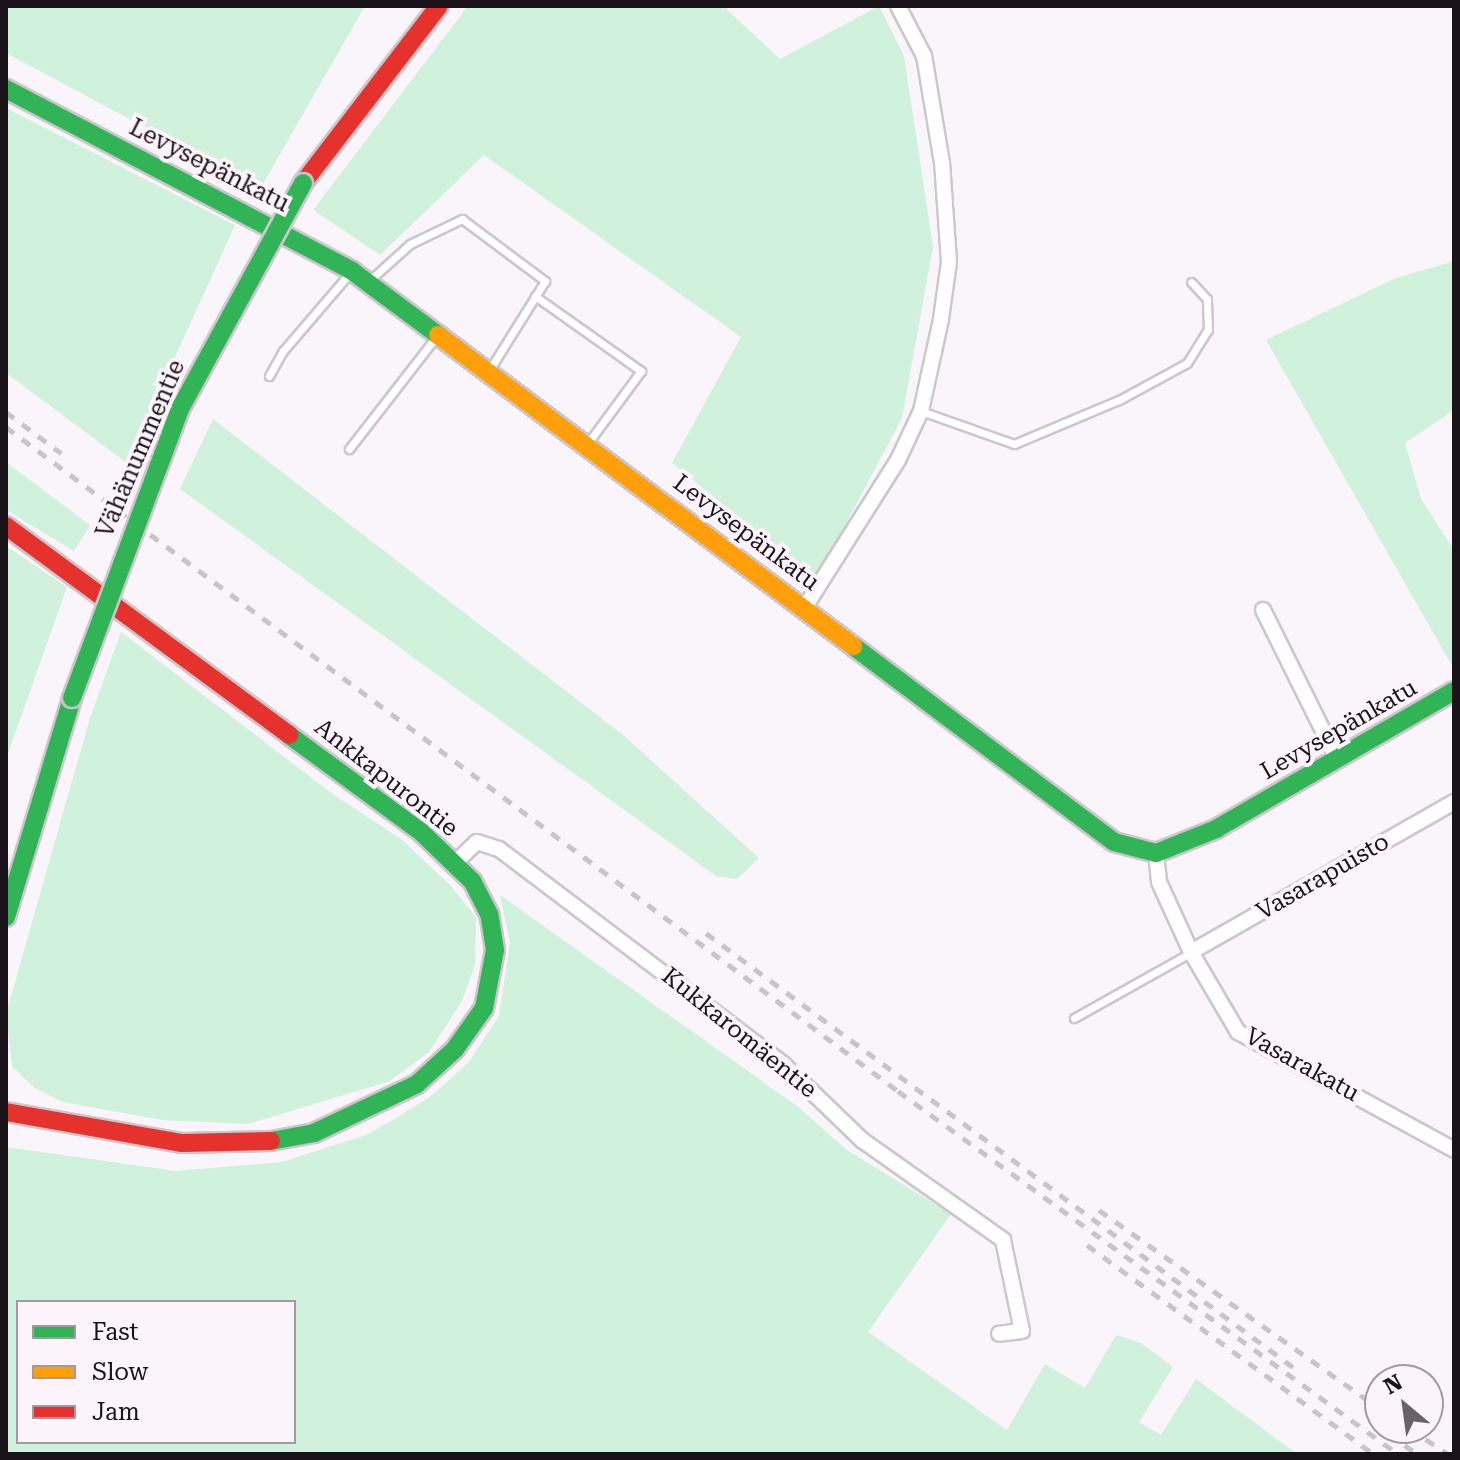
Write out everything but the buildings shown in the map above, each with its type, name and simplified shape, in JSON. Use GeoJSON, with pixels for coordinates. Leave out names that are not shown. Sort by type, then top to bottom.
{"type":"FeatureCollection","features":[{"type":"Feature","properties":{"kind":"street","name":"Vähänummentie"},"geometry":{"type":"LineString","coordinates":[[6,917],[72,698],[181,407],[303,183],[439,6]]}},
{"type":"Feature","properties":{"kind":"street"},"geometry":{"type":"LineString","coordinates":[[805,607],[898,460],[921,411],[941,319],[948,248],[942,163],[924,56],[898,6]]}},
{"type":"Feature","properties":{"kind":"street","name":"Levysepänkatu"},"geometry":{"type":"LineString","coordinates":[[6,89],[352,271],[588,443],[1114,842],[1156,853],[1216,829],[1454,692]]}},
{"type":"Feature","properties":{"kind":"street","name":"Ankkapurontie"},"geometry":{"type":"LineString","coordinates":[[6,526],[421,832],[472,881],[489,914],[495,950],[484,1008],[455,1049],[417,1084],[314,1133],[253,1144],[182,1143],[6,1112]]}},
{"type":"Feature","properties":{"kind":"street"},"geometry":{"type":"LineString","coordinates":[[1263,610],[1337,759]]}},
{"type":"Feature","properties":{"kind":"street","name":"Vasarapuisto"},"geometry":{"type":"LineString","coordinates":[[1191,952],[1454,802]]}},
{"type":"Feature","properties":{"kind":"street","name":"Kukkaromäentie"},"geometry":{"type":"LineString","coordinates":[[455,863],[477,842],[499,849],[783,1064],[862,1140],[1003,1240],[1022,1331],[999,1334]]}},
{"type":"Feature","properties":{"kind":"street","name":"Vasarakatu"},"geometry":{"type":"LineString","coordinates":[[1156,853],[1159,882],[1191,952],[1238,1032],[1454,1150]]}},
{"type":"Feature","properties":{"kind":"lane"},"geometry":{"type":"LineString","coordinates":[[368,283],[377,268],[410,244],[462,219],[545,281],[489,371]]}},
{"type":"Feature","properties":{"kind":"lane"},"geometry":{"type":"LineString","coordinates":[[269,376],[283,351],[352,271]]}},
{"type":"Feature","properties":{"kind":"lane"},"geometry":{"type":"LineString","coordinates":[[921,411],[1014,444],[1121,399],[1187,363],[1208,330],[1207,299],[1191,282]]}},
{"type":"Feature","properties":{"kind":"lane"},"geometry":{"type":"LineString","coordinates":[[535,296],[641,371],[588,443]]}},
{"type":"Feature","properties":{"kind":"lane"},"geometry":{"type":"LineString","coordinates":[[349,449],[440,333]]}},
{"type":"Feature","properties":{"kind":"lane"},"geometry":{"type":"LineString","coordinates":[[1074,1018],[1191,952]]}},
{"type":"Feature","properties":{"kind":"green space"},"geometry":{"type":"Polygon","coordinates":[[[6,6],[365,6],[260,189],[6,53],[6,6]]]}},
{"type":"Feature","properties":{"kind":"green space"},"geometry":{"type":"Polygon","coordinates":[[[468,6],[723,6],[780,59],[879,6],[904,56],[933,247],[902,418],[816,580],[672,463],[741,337],[484,155],[380,255],[313,210],[468,6]]]}},
{"type":"Feature","properties":{"kind":"green space"},"geometry":{"type":"Polygon","coordinates":[[[6,108],[235,225],[127,463],[6,373],[6,108]]]}},
{"type":"Feature","properties":{"kind":"green space"},"geometry":{"type":"Polygon","coordinates":[[[1454,261],[1454,410],[1405,443],[1421,499],[1454,550],[1454,669],[1266,340],[1396,278],[1454,261]]]}},
{"type":"Feature","properties":{"kind":"green space"},"geometry":{"type":"Polygon","coordinates":[[[213,419],[623,735],[759,858],[737,879],[716,876],[180,489],[213,419]]]}},
{"type":"Feature","properties":{"kind":"green space"},"geometry":{"type":"Polygon","coordinates":[[[6,462],[90,525],[74,551],[6,510],[6,462]]]}},
{"type":"Feature","properties":{"kind":"green space"},"geometry":{"type":"Polygon","coordinates":[[[6,546],[67,587],[6,759],[6,546]]]}},
{"type":"Feature","properties":{"kind":"green space"},"geometry":{"type":"Polygon","coordinates":[[[121,632],[334,795],[401,839],[450,885],[476,917],[475,965],[462,1001],[429,1052],[390,1081],[248,1124],[162,1120],[63,1102],[35,1088],[12,1067],[6,1014],[90,718],[121,632]]]}},
{"type":"Feature","properties":{"kind":"green space"},"geometry":{"type":"Polygon","coordinates":[[[500,895],[797,1106],[847,1150],[951,1214],[868,1332],[1007,1430],[1045,1364],[1085,1388],[1116,1335],[1141,1343],[1173,1367],[1139,1422],[1161,1435],[1196,1379],[1297,1454],[6,1454],[6,1147],[176,1171],[282,1162],[369,1134],[430,1097],[469,1062],[499,1016],[510,943],[500,895]]]}},
{"type":"Feature","properties":{"kind":"railway"},"geometry":{"type":"LineString","coordinates":[[6,412],[61,453]]}},
{"type":"Feature","properties":{"kind":"railway"},"geometry":{"type":"LineString","coordinates":[[6,427],[898,1091],[1398,1454]]}},
{"type":"Feature","properties":{"kind":"railway"},"geometry":{"type":"LineString","coordinates":[[706,933],[1301,1373]]}},
{"type":"Feature","properties":{"kind":"railway"},"geometry":{"type":"LineString","coordinates":[[1099,1210],[1364,1398]]}},
{"type":"Feature","properties":{"kind":"railway"},"geometry":{"type":"LineString","coordinates":[[1087,1245],[1374,1454]]}},
{"type":"Feature","properties":{"kind":"railway"},"geometry":{"type":"LineString","coordinates":[[1403,1444],[1418,1454]]}},
{"type":"Feature","properties":{"kind":"railway"},"geometry":{"type":"LineString","coordinates":[[1433,1444],[1448,1454]]}},
{"type":"Feature","properties":{"kind":"traffic: fast"},"geometry":{"type":"LineString","coordinates":[[6,89],[352,271],[438,335]]}},
{"type":"Feature","properties":{"kind":"traffic: fast"},"geometry":{"type":"LineString","coordinates":[[72,698],[181,407],[303,183]]}},
{"type":"Feature","properties":{"kind":"traffic: fast"},"geometry":{"type":"LineString","coordinates":[[853,646],[1114,842],[1156,853],[1216,829],[1454,691]]}},
{"type":"Feature","properties":{"kind":"traffic: fast"},"geometry":{"type":"LineString","coordinates":[[6,917],[72,698]]}},
{"type":"Feature","properties":{"kind":"traffic: fast"},"geometry":{"type":"LineString","coordinates":[[271,1141],[314,1133],[417,1084],[455,1049],[484,1008],[495,950],[489,914],[472,881],[421,832],[289,735]]}},
{"type":"Feature","properties":{"kind":"traffic: slow"},"geometry":{"type":"LineString","coordinates":[[438,335],[853,646]]}},
{"type":"Feature","properties":{"kind":"traffic: jam"},"geometry":{"type":"LineString","coordinates":[[303,183],[439,6]]}},
{"type":"Feature","properties":{"kind":"traffic: jam"},"geometry":{"type":"LineString","coordinates":[[6,526],[289,735]]}},
{"type":"Feature","properties":{"kind":"traffic: jam"},"geometry":{"type":"LineString","coordinates":[[6,1112],[182,1143],[271,1141]]}}]}
